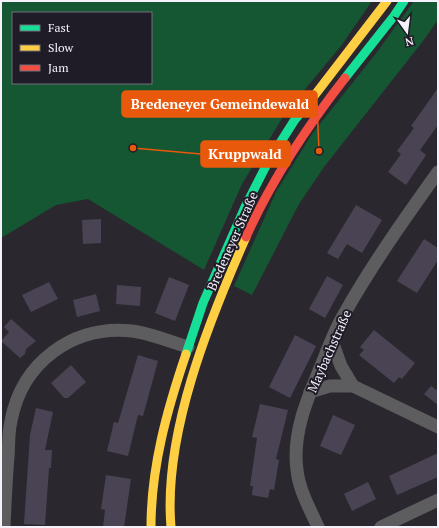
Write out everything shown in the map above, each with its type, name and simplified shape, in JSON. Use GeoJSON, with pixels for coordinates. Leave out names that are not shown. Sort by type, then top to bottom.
{"type":"FeatureCollection","features":[{"type":"Feature","properties":{"kind":"main road","name":"Bredeneyer Straße"},"geometry":{"type":"LineString","coordinates":[[151,527],[151,505],[159,448],[171,399],[203,303],[245,207],[268,162],[294,121],[387,1]]}},
{"type":"Feature","properties":{"kind":"main road","name":"Bredeneyer Straße"},"geometry":{"type":"LineString","coordinates":[[171,527],[169,511],[169,486],[185,403],[200,353],[223,292],[255,218],[282,167],[306,129],[404,1]]}},
{"type":"Feature","properties":{"kind":"street","name":"Maybachstraße"},"geometry":{"type":"LineString","coordinates":[[318,527],[305,499],[297,471],[296,452],[299,425],[310,392],[342,317],[399,226],[438,172]]}},
{"type":"Feature","properties":{"kind":"street"},"geometry":{"type":"LineString","coordinates":[[4,527],[10,422],[26,380],[37,366],[69,341],[101,332],[133,331],[188,347]]}},
{"type":"Feature","properties":{"kind":"street"},"geometry":{"type":"LineString","coordinates":[[332,341],[341,366],[353,386]]}},
{"type":"Feature","properties":{"kind":"street"},"geometry":{"type":"LineString","coordinates":[[310,392],[330,386],[353,386],[438,427]]}},
{"type":"Feature","properties":{"kind":"street"},"geometry":{"type":"LineString","coordinates":[[381,527],[438,500]]}},
{"type":"Feature","properties":{"kind":"green space"},"geometry":{"type":"Polygon","coordinates":[[[1,1],[372,1],[341,46],[286,112],[242,184],[204,270],[88,199],[56,205],[1,238],[1,1]]]}},
{"type":"Feature","properties":{"kind":"green space"},"geometry":{"type":"Polygon","coordinates":[[[414,1],[438,1],[438,20],[324,167],[299,204],[252,295],[234,286],[276,192],[312,134],[377,52],[414,1]]]}},
{"type":"Feature","properties":{"kind":"building"},"geometry":{"type":"Polygon","coordinates":[[[438,88],[438,125],[420,150],[426,155],[406,185],[388,172],[401,154],[397,151],[414,128],[411,126],[438,88]]]}},
{"type":"Feature","properties":{"kind":"building"},"geometry":{"type":"Polygon","coordinates":[[[356,205],[382,220],[362,253],[347,244],[338,259],[327,253],[356,205]]]}},
{"type":"Feature","properties":{"kind":"building"},"geometry":{"type":"Polygon","coordinates":[[[101,219],[101,243],[83,244],[82,220],[101,219]]]}},
{"type":"Feature","properties":{"kind":"building"},"geometry":{"type":"Polygon","coordinates":[[[424,239],[438,248],[438,260],[417,293],[397,281],[424,239]]]}},
{"type":"Feature","properties":{"kind":"building"},"geometry":{"type":"Polygon","coordinates":[[[327,276],[343,285],[325,318],[309,309],[327,276]]]}},
{"type":"Feature","properties":{"kind":"building"},"geometry":{"type":"Polygon","coordinates":[[[169,277],[189,285],[175,321],[155,313],[169,277]]]}},
{"type":"Feature","properties":{"kind":"building"},"geometry":{"type":"Polygon","coordinates":[[[49,282],[58,299],[31,312],[22,295],[49,282]]]}},
{"type":"Feature","properties":{"kind":"building"},"geometry":{"type":"Polygon","coordinates":[[[117,285],[141,287],[140,306],[116,304],[117,285]]]}},
{"type":"Feature","properties":{"kind":"building"},"geometry":{"type":"Polygon","coordinates":[[[96,294],[100,311],[77,317],[73,300],[96,294]]]}},
{"type":"Feature","properties":{"kind":"building"},"geometry":{"type":"Polygon","coordinates":[[[11,319],[36,341],[26,349],[25,354],[20,358],[1,341],[9,332],[4,327],[11,319]]]}},
{"type":"Feature","properties":{"kind":"building"},"geometry":{"type":"Polygon","coordinates":[[[374,330],[415,363],[402,379],[399,377],[394,383],[359,355],[364,350],[360,347],[374,330]]]}},
{"type":"Feature","properties":{"kind":"building"},"geometry":{"type":"Polygon","coordinates":[[[295,335],[316,346],[290,398],[269,387],[295,335]]]}},
{"type":"Feature","properties":{"kind":"building"},"geometry":{"type":"Polygon","coordinates":[[[138,355],[158,361],[143,416],[138,415],[128,456],[107,451],[114,422],[118,423],[138,355]]]}},
{"type":"Feature","properties":{"kind":"building"},"geometry":{"type":"Polygon","coordinates":[[[71,365],[86,382],[68,398],[64,398],[51,383],[71,365]]]}},
{"type":"Feature","properties":{"kind":"building"},"geometry":{"type":"Polygon","coordinates":[[[431,386],[438,391],[438,405],[424,394],[431,386]]]}},
{"type":"Feature","properties":{"kind":"building"},"geometry":{"type":"Polygon","coordinates":[[[260,404],[288,410],[276,459],[279,460],[274,490],[270,489],[268,498],[252,495],[253,486],[250,486],[257,438],[252,437],[260,404]]]}},
{"type":"Feature","properties":{"kind":"building"},"geometry":{"type":"Polygon","coordinates":[[[36,408],[53,412],[45,450],[52,450],[51,468],[49,468],[45,525],[24,524],[30,435],[36,408]]]}},
{"type":"Feature","properties":{"kind":"building"},"geometry":{"type":"Polygon","coordinates":[[[333,415],[355,425],[341,455],[320,446],[333,415]]]}},
{"type":"Feature","properties":{"kind":"building"},"geometry":{"type":"Polygon","coordinates":[[[438,453],[438,477],[397,495],[389,476],[438,453]]]}},
{"type":"Feature","properties":{"kind":"building"},"geometry":{"type":"Polygon","coordinates":[[[106,475],[131,479],[124,527],[103,527],[105,510],[101,509],[106,475]]]}},
{"type":"Feature","properties":{"kind":"building"},"geometry":{"type":"Polygon","coordinates":[[[368,482],[376,499],[352,511],[344,494],[368,482]]]}},
{"type":"Feature","properties":{"kind":"traffic: fast"},"geometry":{"type":"LineString","coordinates":[[345,78],[404,1]]}},
{"type":"Feature","properties":{"kind":"traffic: fast"},"geometry":{"type":"LineString","coordinates":[[186,354],[203,303],[245,207],[268,162],[294,121],[311,100]]}},
{"type":"Feature","properties":{"kind":"traffic: slow"},"geometry":{"type":"LineString","coordinates":[[311,100],[387,1]]}},
{"type":"Feature","properties":{"kind":"traffic: slow"},"geometry":{"type":"LineString","coordinates":[[171,527],[170,491],[174,454],[181,417],[204,341],[246,237]]}},
{"type":"Feature","properties":{"kind":"traffic: slow"},"geometry":{"type":"LineString","coordinates":[[151,527],[154,483],[161,439],[186,354]]}},
{"type":"Feature","properties":{"kind":"traffic: jam"},"geometry":{"type":"LineString","coordinates":[[246,237],[278,174],[303,135],[345,78]]}},
{"type":"Feature","properties":{"kind":"place","name":"Kruppwald"},"geometry":{"type":"Point","coordinates":[133,148]}},
{"type":"Feature","properties":{"kind":"place","name":"Bredeneyer Gemeindewald"},"geometry":{"type":"Point","coordinates":[319,151]}}]}
